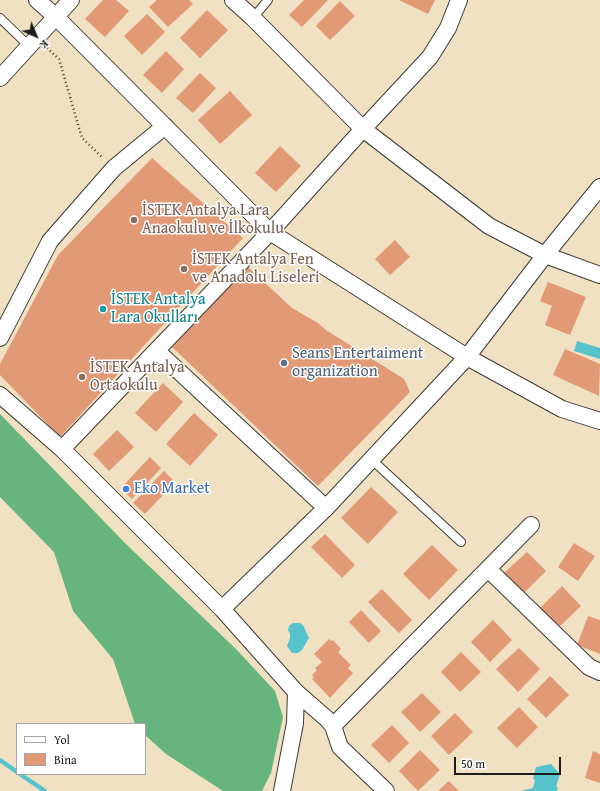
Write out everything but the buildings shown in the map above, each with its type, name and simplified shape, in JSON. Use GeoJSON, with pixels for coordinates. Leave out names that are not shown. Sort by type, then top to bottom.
{"type":"FeatureCollection","features":[{"type":"Feature","properties":{"kind":"street"},"geometry":{"type":"LineString","coordinates":[[37,0],[56,16],[270,232],[467,357],[562,409],[600,420]]}},
{"type":"Feature","properties":{"kind":"street"},"geometry":{"type":"LineString","coordinates":[[0,78],[72,0]]}},
{"type":"Feature","properties":{"kind":"street"},"geometry":{"type":"LineString","coordinates":[[233,0],[253,18],[363,129],[488,226],[545,255],[600,275]]}},
{"type":"Feature","properties":{"kind":"street"},"geometry":{"type":"LineString","coordinates":[[62,449],[270,232],[430,57],[448,28],[459,0]]}},
{"type":"Feature","properties":{"kind":"street"},"geometry":{"type":"LineString","coordinates":[[0,338],[50,241],[114,168],[164,126]]}},
{"type":"Feature","properties":{"kind":"street"},"geometry":{"type":"LineString","coordinates":[[222,609],[326,508],[467,357],[545,255],[600,187]]}},
{"type":"Feature","properties":{"kind":"street"},"geometry":{"type":"LineString","coordinates":[[157,351],[326,508]]}},
{"type":"Feature","properties":{"kind":"street"},"geometry":{"type":"LineString","coordinates":[[0,395],[62,449],[222,609],[296,692],[327,719],[333,726],[340,746],[386,791]]}},
{"type":"Feature","properties":{"kind":"street"},"geometry":{"type":"LineString","coordinates":[[333,726],[531,525]]}},
{"type":"Feature","properties":{"kind":"street"},"geometry":{"type":"LineString","coordinates":[[488,569],[589,667],[600,672]]}},
{"type":"Feature","properties":{"kind":"street"},"geometry":{"type":"LineString","coordinates":[[282,791],[295,723],[296,692]]}},
{"type":"Feature","properties":{"kind":"lane"},"geometry":{"type":"LineString","coordinates":[[253,18],[268,0]]}},
{"type":"Feature","properties":{"kind":"lane"},"geometry":{"type":"LineString","coordinates":[[0,18],[33,42]]}},
{"type":"Feature","properties":{"kind":"lane"},"geometry":{"type":"LineString","coordinates":[[371,459],[461,542]]}},
{"type":"Feature","properties":{"kind":"path"},"geometry":{"type":"LineString","coordinates":[[33,42],[59,59],[82,138],[114,168]]}},
{"type":"Feature","properties":{"kind":"green space"},"geometry":{"type":"Polygon","coordinates":[[[0,414],[126,544],[236,649],[275,691],[283,717],[271,773],[262,791],[223,791],[166,754],[146,736],[146,723],[135,723],[113,659],[73,611],[54,552],[0,497],[0,414]]]}},
{"type":"Feature","properties":{"kind":"water"},"geometry":{"type":"Polygon","coordinates":[[[577,341],[600,348],[600,359],[574,351],[577,341]]]}},
{"type":"Feature","properties":{"kind":"water"},"geometry":{"type":"Polygon","coordinates":[[[293,623],[300,623],[303,625],[309,638],[302,650],[298,653],[292,653],[287,646],[290,638],[288,630],[289,626],[293,623]]]}},
{"type":"Feature","properties":{"kind":"water"},"geometry":{"type":"Polygon","coordinates":[[[551,764],[560,774],[556,787],[558,787],[557,791],[521,791],[533,788],[535,780],[533,779],[536,767],[551,764]]]}},
{"type":"Feature","properties":{"kind":"waterway"},"geometry":{"type":"LineString","coordinates":[[0,760],[16,771]]}},
{"type":"Feature","properties":{"kind":"waterway"},"geometry":{"type":"LineString","coordinates":[[21,775],[45,791]]}},
{"type":"Feature","properties":{"kind":"place","name":"İSTEK Antalya Lara Anaokulu ve İlkokulu"},"geometry":{"type":"Point","coordinates":[134,220]}},
{"type":"Feature","properties":{"kind":"place","name":"İSTEK Antalya Fen ve Anadolu Liseleri"},"geometry":{"type":"Point","coordinates":[184,269]}},
{"type":"Feature","properties":{"kind":"place","name":"İSTEK Antalya Lara Okulları"},"geometry":{"type":"Point","coordinates":[103,309]}},
{"type":"Feature","properties":{"kind":"place","name":"Seans Entertaiment organization"},"geometry":{"type":"Point","coordinates":[284,363]}},
{"type":"Feature","properties":{"kind":"place","name":"İSTEK Antalya Ortaokulu"},"geometry":{"type":"Point","coordinates":[82,377]}},
{"type":"Feature","properties":{"kind":"place","name":"Eko Market"},"geometry":{"type":"Point","coordinates":[126,489]}}]}
